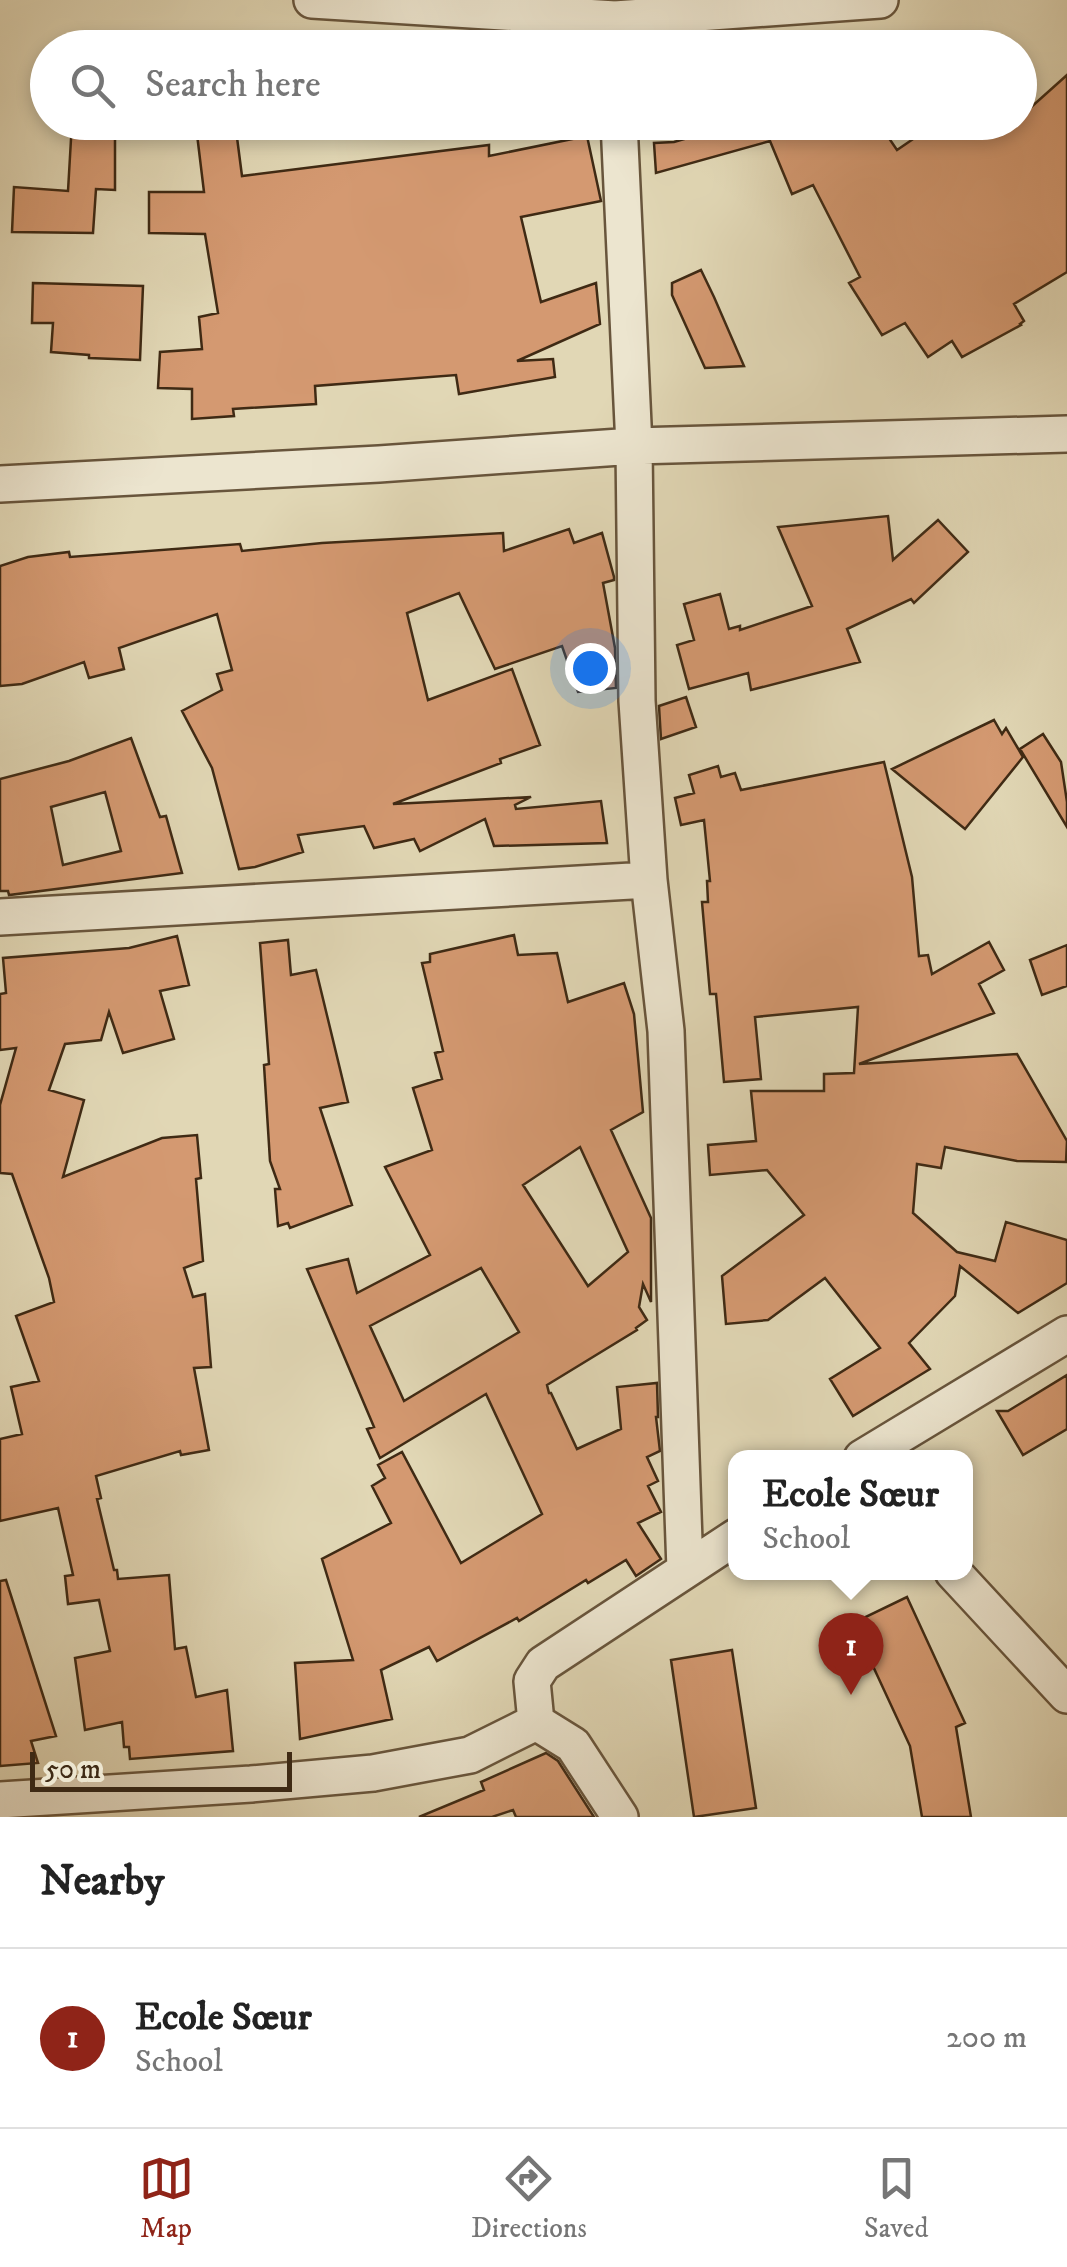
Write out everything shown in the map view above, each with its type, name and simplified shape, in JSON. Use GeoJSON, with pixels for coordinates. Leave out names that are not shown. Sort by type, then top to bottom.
{"type":"FeatureCollection","features":[{"type":"Feature","properties":{"kind":"street"},"geometry":{"type":"LineString","coordinates":[[312,0],[615,22],[880,0]]}},
{"type":"Feature","properties":{"kind":"street"},"geometry":{"type":"LineString","coordinates":[[621,140],[634,446],[637,701],[649,880],[666,1031],[685,1570]]}},
{"type":"Feature","properties":{"kind":"street"},"geometry":{"type":"LineString","coordinates":[[0,484],[634,446],[1067,434]]}},
{"type":"Feature","properties":{"kind":"street"},"geometry":{"type":"LineString","coordinates":[[0,917],[649,880]]}},
{"type":"Feature","properties":{"kind":"street"},"geometry":{"type":"LineString","coordinates":[[875,1450],[1067,1334]]}},
{"type":"Feature","properties":{"kind":"street"},"geometry":{"type":"LineString","coordinates":[[536,1722],[532,1681],[543,1664],[728,1542]]}},
{"type":"Feature","properties":{"kind":"street"},"geometry":{"type":"LineString","coordinates":[[960,1580],[1067,1695]]}},
{"type":"Feature","properties":{"kind":"street"},"geometry":{"type":"LineString","coordinates":[[0,1800],[374,1774],[470,1755],[536,1722]]}},
{"type":"Feature","properties":{"kind":"street"},"geometry":{"type":"LineString","coordinates":[[536,1722],[573,1745],[620,1817]]}},
{"type":"Feature","properties":{"kind":"building"},"geometry":{"type":"Polygon","coordinates":[[[1067,75],[1067,272],[1014,304],[1024,321],[1021,325],[962,357],[952,341],[928,357],[905,323],[882,335],[849,283],[860,277],[813,185],[792,194],[770,141],[656,173],[654,143],[681,140],[890,140],[897,150],[912,140],[1037,140],[1037,102],[1067,75]]]}},
{"type":"Feature","properties":{"kind":"building"},"geometry":{"type":"Polygon","coordinates":[[[71,140],[115,140],[115,190],[96,189],[93,233],[12,232],[14,187],[68,191],[71,140]]]}},
{"type":"Feature","properties":{"kind":"building"},"geometry":{"type":"Polygon","coordinates":[[[198,140],[237,140],[242,176],[489,145],[489,156],[567,140],[588,140],[601,201],[521,217],[541,302],[596,283],[600,324],[517,361],[553,359],[555,377],[459,394],[456,375],[315,386],[316,404],[233,409],[234,416],[192,419],[192,389],[158,388],[160,352],[202,349],[199,317],[218,313],[205,234],[149,233],[149,192],[204,192],[198,140]]]}},
{"type":"Feature","properties":{"kind":"building"},"geometry":{"type":"Polygon","coordinates":[[[701,270],[744,366],[705,368],[672,295],[672,283],[701,270]]]}},
{"type":"Feature","properties":{"kind":"building"},"geometry":{"type":"Polygon","coordinates":[[[33,283],[143,286],[140,360],[51,352],[53,323],[32,323],[33,283]]]}},
{"type":"Feature","properties":{"kind":"building"},"geometry":{"type":"Polygon","coordinates":[[[888,516],[893,560],[938,520],[968,552],[914,603],[911,599],[847,629],[860,662],[751,690],[748,673],[689,689],[677,645],[694,640],[684,604],[720,594],[729,629],[740,626],[740,630],[812,606],[778,527],[888,516]]]}},
{"type":"Feature","properties":{"kind":"building"},"geometry":{"type":"Polygon","coordinates":[[[569,529],[574,543],[602,533],[614,577],[603,583],[615,648],[616,688],[578,692],[562,646],[495,669],[459,593],[407,613],[428,700],[512,669],[540,745],[393,804],[531,797],[515,805],[516,809],[601,801],[607,843],[494,846],[485,819],[420,851],[414,839],[374,848],[364,826],[298,835],[303,852],[239,869],[212,768],[182,711],[222,690],[217,674],[232,670],[217,614],[119,648],[124,669],[89,678],[84,662],[22,684],[0,686],[0,566],[28,557],[240,544],[242,551],[503,533],[504,551],[569,529]]]}},
{"type":"Feature","properties":{"kind":"building"},"geometry":{"type":"Polygon","coordinates":[[[686,697],[696,727],[661,739],[659,706],[686,697]]]}},
{"type":"Feature","properties":{"kind":"building"},"geometry":{"type":"Polygon","coordinates":[[[994,720],[1002,734],[1006,728],[1023,757],[965,829],[892,769],[994,720]]]}},
{"type":"Feature","properties":{"kind":"building"},"geometry":{"type":"Polygon","coordinates":[[[1043,734],[1061,762],[1067,827],[1020,749],[1043,734]]]}},
{"type":"Feature","properties":{"kind":"building"},"geometry":{"type":"Polygon","coordinates":[[[131,738],[160,817],[166,816],[182,873],[9,895],[8,891],[0,891],[0,779],[69,761],[131,738]],[[105,792],[51,807],[63,865],[121,851],[105,792]]]}},
{"type":"Feature","properties":{"kind":"building"},"geometry":{"type":"Polygon","coordinates":[[[884,762],[912,877],[919,956],[928,955],[932,974],[989,942],[1004,970],[979,984],[994,1013],[859,1064],[1017,1054],[1067,1141],[1066,1162],[1017,1161],[945,1147],[941,1168],[917,1164],[913,1213],[957,1252],[995,1261],[1006,1222],[1067,1240],[1067,1283],[1018,1313],[960,1266],[955,1296],[909,1343],[930,1369],[853,1416],[830,1379],[880,1348],[825,1278],[768,1320],[726,1324],[722,1276],[804,1215],[767,1170],[710,1175],[708,1145],[756,1141],[751,1091],[824,1091],[824,1074],[854,1073],[858,1007],[755,1017],[761,1079],[724,1082],[716,994],[710,994],[702,902],[708,902],[710,881],[704,820],[681,825],[675,798],[694,793],[689,775],[718,766],[721,777],[735,773],[741,790],[884,762]]]}},
{"type":"Feature","properties":{"kind":"building"},"geometry":{"type":"Polygon","coordinates":[[[514,935],[518,955],[557,953],[568,1002],[624,983],[634,1014],[643,1112],[611,1130],[651,1218],[651,1302],[643,1284],[639,1307],[647,1320],[547,1385],[577,1449],[621,1429],[617,1387],[657,1383],[660,1451],[647,1457],[658,1481],[648,1486],[661,1512],[638,1523],[661,1559],[636,1576],[626,1560],[519,1621],[517,1618],[437,1661],[429,1647],[381,1670],[392,1719],[300,1739],[295,1663],[353,1660],[322,1559],[391,1523],[372,1486],[385,1478],[378,1465],[402,1452],[461,1563],[542,1514],[486,1394],[380,1458],[367,1429],[374,1427],[307,1269],[348,1259],[357,1293],[430,1255],[385,1167],[432,1150],[413,1088],[442,1079],[435,1053],[443,1051],[422,963],[430,962],[430,954],[514,935]],[[580,1147],[523,1185],[588,1286],[628,1252],[580,1147]],[[481,1268],[370,1326],[404,1401],[519,1332],[481,1268]]]}},
{"type":"Feature","properties":{"kind":"building"},"geometry":{"type":"Polygon","coordinates":[[[177,936],[189,985],[160,991],[174,1039],[123,1053],[109,1012],[101,1040],[65,1044],[49,1090],[84,1100],[63,1177],[162,1138],[197,1135],[201,1178],[196,1179],[203,1261],[184,1268],[193,1297],[205,1294],[211,1367],[194,1368],[209,1450],[181,1455],[180,1451],[96,1476],[101,1498],[97,1499],[118,1579],[169,1575],[175,1649],[186,1647],[196,1697],[227,1690],[233,1751],[130,1759],[129,1747],[124,1747],[122,1722],[85,1730],[75,1658],[110,1651],[99,1600],[68,1604],[65,1576],[73,1575],[58,1508],[0,1521],[0,1439],[22,1434],[11,1387],[39,1381],[16,1316],[54,1302],[12,1174],[0,1173],[0,1105],[16,1048],[0,1050],[0,994],[6,993],[3,958],[129,948],[177,936]]]}},
{"type":"Feature","properties":{"kind":"building"},"geometry":{"type":"Polygon","coordinates":[[[288,940],[291,975],[316,970],[348,1102],[320,1108],[352,1205],[290,1228],[288,1223],[278,1226],[275,1189],[280,1189],[270,1161],[264,1065],[269,1064],[260,943],[288,940]]]}},
{"type":"Feature","properties":{"kind":"building"},"geometry":{"type":"Polygon","coordinates":[[[1067,945],[1067,986],[1042,995],[1030,960],[1067,945]]]}},
{"type":"Feature","properties":{"kind":"building"},"geometry":{"type":"Polygon","coordinates":[[[1067,1375],[1067,1429],[1023,1455],[997,1411],[1008,1411],[1067,1375]]]}},
{"type":"Feature","properties":{"kind":"building"},"geometry":{"type":"Polygon","coordinates":[[[6,1580],[56,1736],[31,1741],[38,1763],[0,1766],[0,1581],[6,1580]]]}},
{"type":"Feature","properties":{"kind":"building"},"geometry":{"type":"Polygon","coordinates":[[[907,1597],[965,1723],[956,1727],[971,1817],[922,1817],[910,1746],[853,1623],[907,1597]]]}},
{"type":"Feature","properties":{"kind":"building"},"geometry":{"type":"Polygon","coordinates":[[[732,1650],[756,1808],[694,1817],[671,1660],[732,1650]]]}},
{"type":"Feature","properties":{"kind":"building"},"geometry":{"type":"Polygon","coordinates":[[[546,1753],[558,1761],[594,1817],[516,1817],[513,1810],[492,1817],[419,1817],[484,1790],[481,1782],[546,1753]]]}},
{"type":"Feature","properties":{"kind":"place","name":"Ecole Sœur"},"geometry":{"type":"Point","coordinates":[851,1695]}}]}
